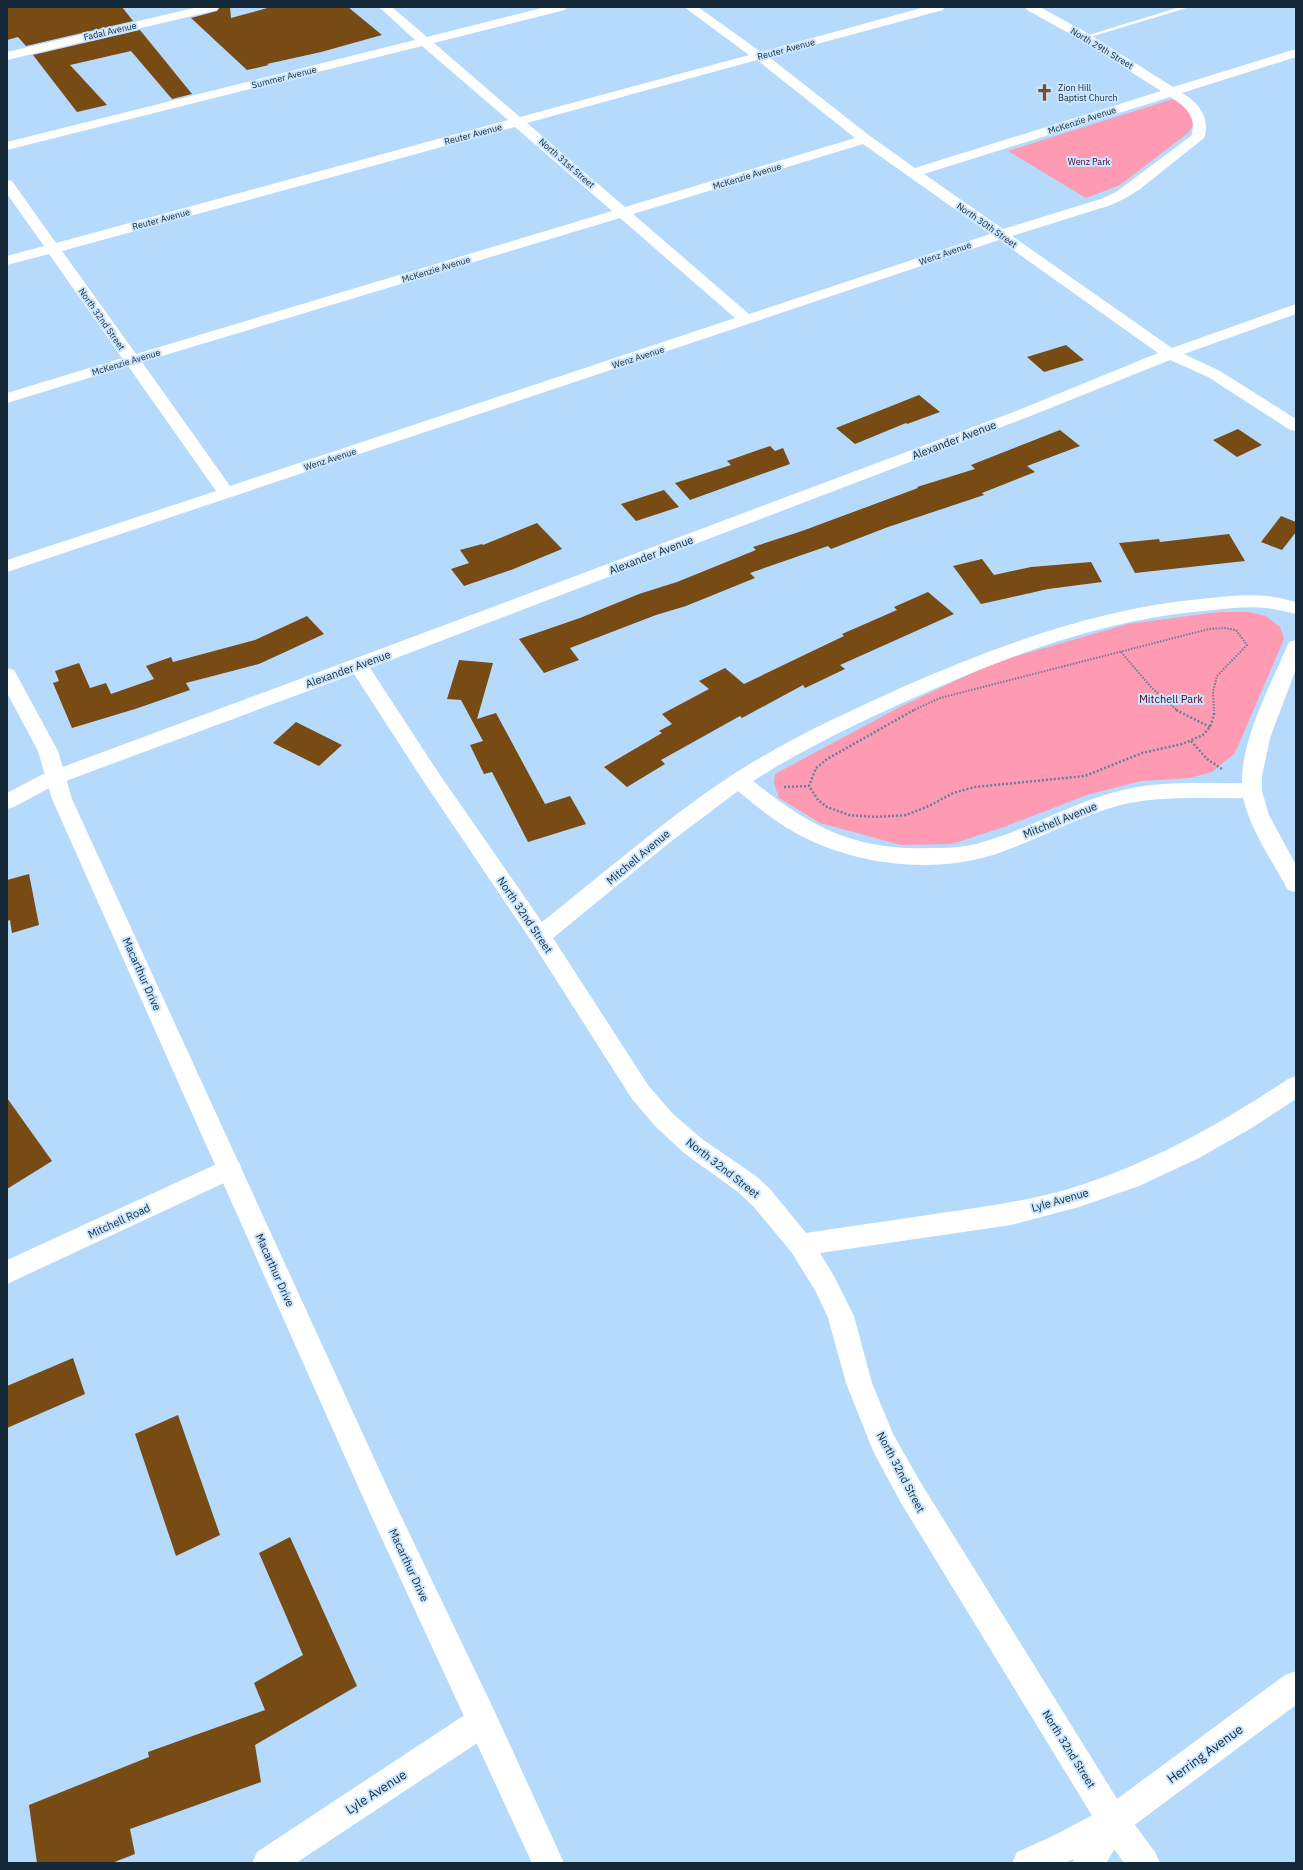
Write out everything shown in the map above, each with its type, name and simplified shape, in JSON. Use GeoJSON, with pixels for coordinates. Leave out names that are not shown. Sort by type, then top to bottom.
{"type":"FeatureCollection","features":[{"type":"Feature","properties":{"kind":"street","name":"Fadal Avenue"},"geometry":{"type":"LineString","coordinates":[[7,56],[213,7]]}},
{"type":"Feature","properties":{"kind":"street","name":"North 31st Street"},"geometry":{"type":"LineString","coordinates":[[385,7],[747,320]]}},
{"type":"Feature","properties":{"kind":"street","name":"Summer Avenue"},"geometry":{"type":"LineString","coordinates":[[7,146],[561,7]]}},
{"type":"Feature","properties":{"kind":"street","name":"North 30th Street"},"geometry":{"type":"LineString","coordinates":[[690,7],[782,72],[866,139],[913,173],[1170,354],[1214,374],[1296,426]]}},
{"type":"Feature","properties":{"kind":"street","name":"Reuter Avenue"},"geometry":{"type":"LineString","coordinates":[[7,261],[940,7]]}},
{"type":"Feature","properties":{"kind":"street","name":"North 29th Street"},"geometry":{"type":"LineString","coordinates":[[1031,7],[1084,37],[1172,92]]}},
{"type":"Feature","properties":{"kind":"street","name":"McKenzie Avenue"},"geometry":{"type":"LineString","coordinates":[[913,173],[1293,56]]}},
{"type":"Feature","properties":{"kind":"street","name":"Wenz Avenue"},"geometry":{"type":"LineString","coordinates":[[7,566],[1000,235],[1106,202],[1135,186],[1197,138],[1201,131],[1201,123],[1198,115],[1192,106],[1172,92]]}},
{"type":"Feature","properties":{"kind":"street","name":"McKenzie Avenue"},"geometry":{"type":"LineString","coordinates":[[7,398],[866,139]]}},
{"type":"Feature","properties":{"kind":"street","name":"North 32nd Street"},"geometry":{"type":"LineString","coordinates":[[7,184],[226,493]]}},
{"type":"Feature","properties":{"kind":"street","name":"Alexander Avenue"},"geometry":{"type":"LineString","coordinates":[[7,802],[56,777],[358,665],[1022,414],[1170,354],[1296,309]]}},
{"type":"Feature","properties":{"kind":"street","name":"Mitchell Avenue"},"geometry":{"type":"LineString","coordinates":[[540,936],[599,890],[676,825],[739,781],[796,746],[880,706],[994,656],[1071,629],[1124,616],[1200,605],[1267,602],[1296,608]]}},
{"type":"Feature","properties":{"kind":"street"},"geometry":{"type":"LineString","coordinates":[[1296,646],[1268,716],[1252,762],[1252,790],[1259,815],[1296,884]]}},
{"type":"Feature","properties":{"kind":"street","name":"North 32nd Street"},"geometry":{"type":"LineString","coordinates":[[358,665],[540,936],[640,1092],[664,1120],[693,1146],[747,1184],[762,1198],[801,1245],[826,1284],[841,1316],[859,1383],[883,1442],[911,1493],[1113,1821],[1144,1863]]}},
{"type":"Feature","properties":{"kind":"street","name":"Macarthur Drive"},"geometry":{"type":"LineString","coordinates":[[7,675],[48,751],[62,798],[380,1503],[484,1721],[548,1863]]}},
{"type":"Feature","properties":{"kind":"street","name":"Mitchell Avenue"},"geometry":{"type":"LineString","coordinates":[[739,781],[803,827],[832,840],[884,854],[917,857],[964,854],[989,849],[1079,811],[1132,796],[1186,790],[1234,792],[1252,790]]}},
{"type":"Feature","properties":{"kind":"street","name":"Lyle Avenue"},"geometry":{"type":"LineString","coordinates":[[801,1245],[1011,1214],[1079,1196],[1130,1178],[1190,1151],[1242,1122],[1296,1086]]}},
{"type":"Feature","properties":{"kind":"street","name":"Mitchell Road"},"geometry":{"type":"LineString","coordinates":[[7,1272],[230,1169]]}},
{"type":"Feature","properties":{"kind":"street","name":"Herring Avenue"},"geometry":{"type":"LineString","coordinates":[[1113,1821],[1296,1686]]}},
{"type":"Feature","properties":{"kind":"street","name":"Lyle Avenue"},"geometry":{"type":"LineString","coordinates":[[268,1863],[484,1721]]}},
{"type":"Feature","properties":{"kind":"street"},"geometry":{"type":"LineString","coordinates":[[1028,1863],[1066,1846],[1113,1821]]}},
{"type":"Feature","properties":{"kind":"street"},"geometry":{"type":"LineString","coordinates":[[1088,1863],[1113,1821]]}},
{"type":"Feature","properties":{"kind":"lane"},"geometry":{"type":"LineString","coordinates":[[1084,37],[1187,7]]}},
{"type":"Feature","properties":{"kind":"path"},"geometry":{"type":"LineString","coordinates":[[1224,628],[1236,630],[1247,645],[1217,676],[1213,692],[1214,716],[1210,727],[1203,735],[1142,753],[1085,776],[975,786],[953,793],[906,815],[876,817],[849,815],[827,808],[818,800],[809,786],[816,768],[827,759],[924,704],[940,698],[1209,629],[1224,628]]}},
{"type":"Feature","properties":{"kind":"path"},"geometry":{"type":"LineString","coordinates":[[1121,652],[1150,688],[1175,709],[1210,727]]}},
{"type":"Feature","properties":{"kind":"path"},"geometry":{"type":"LineString","coordinates":[[1190,740],[1207,759],[1252,790]]}},
{"type":"Feature","properties":{"kind":"green space","name":"Wenz Park"},"geometry":{"type":"Polygon","coordinates":[[[1176,98],[1191,109],[1196,121],[1188,133],[1120,185],[1086,198],[1008,151],[1176,98]]]}},
{"type":"Feature","properties":{"kind":"green space","name":"Mitchell Park"},"geometry":{"type":"Polygon","coordinates":[[[1219,612],[1249,612],[1266,616],[1280,627],[1284,639],[1235,753],[1212,772],[1190,778],[1141,781],[1087,795],[1004,827],[952,844],[901,845],[820,823],[779,798],[774,783],[775,774],[898,708],[993,663],[1128,624],[1219,612]]]}},
{"type":"Feature","properties":{"kind":"building"},"geometry":{"type":"Polygon","coordinates":[[[7,7],[122,7],[133,21],[26,46],[18,37],[7,40],[7,7]]]}},
{"type":"Feature","properties":{"kind":"building"},"geometry":{"type":"Polygon","coordinates":[[[220,7],[230,7],[231,18],[271,7],[348,7],[382,35],[247,70],[191,18],[217,11],[220,7]]]}},
{"type":"Feature","properties":{"kind":"building"},"geometry":{"type":"Polygon","coordinates":[[[140,30],[192,94],[172,99],[131,51],[70,65],[107,105],[77,112],[33,55],[140,30]]]}},
{"type":"Feature","properties":{"kind":"building"},"geometry":{"type":"Polygon","coordinates":[[[1066,345],[1084,360],[1044,372],[1027,357],[1066,345]]]}},
{"type":"Feature","properties":{"kind":"building"},"geometry":{"type":"Polygon","coordinates":[[[919,395],[940,412],[907,424],[906,423],[855,444],[836,428],[919,395]]]}},
{"type":"Feature","properties":{"kind":"building"},"geometry":{"type":"Polygon","coordinates":[[[1238,429],[1262,445],[1237,457],[1213,440],[1238,429]]]}},
{"type":"Feature","properties":{"kind":"building"},"geometry":{"type":"Polygon","coordinates":[[[1060,430],[1080,446],[1027,466],[1035,472],[982,493],[984,495],[888,527],[831,549],[828,546],[750,573],[755,578],[686,606],[656,615],[570,648],[579,660],[544,673],[519,639],[580,618],[639,594],[677,582],[756,550],[753,547],[802,531],[918,488],[917,487],[975,469],[971,465],[1060,430]]]}},
{"type":"Feature","properties":{"kind":"building"},"geometry":{"type":"Polygon","coordinates":[[[770,446],[775,451],[783,448],[790,464],[690,500],[675,483],[731,465],[727,461],[770,446]]]}},
{"type":"Feature","properties":{"kind":"building"},"geometry":{"type":"Polygon","coordinates":[[[664,490],[679,507],[636,521],[621,504],[664,490]]]}},
{"type":"Feature","properties":{"kind":"building"},"geometry":{"type":"Polygon","coordinates":[[[1281,516],[1296,522],[1296,532],[1282,550],[1261,542],[1281,516]]]}},
{"type":"Feature","properties":{"kind":"building"},"geometry":{"type":"Polygon","coordinates":[[[537,523],[562,549],[511,570],[464,586],[451,569],[469,563],[460,550],[483,545],[537,523]]]}},
{"type":"Feature","properties":{"kind":"building"},"geometry":{"type":"Polygon","coordinates":[[[1229,534],[1245,561],[1135,573],[1119,543],[1159,539],[1160,542],[1229,534]]]}},
{"type":"Feature","properties":{"kind":"building"},"geometry":{"type":"Polygon","coordinates":[[[982,559],[994,575],[1031,567],[1091,562],[1102,582],[1048,589],[981,604],[953,566],[982,559]]]}},
{"type":"Feature","properties":{"kind":"building"},"geometry":{"type":"Polygon","coordinates":[[[928,592],[954,614],[840,665],[845,669],[805,688],[803,685],[742,718],[740,716],[661,760],[665,764],[627,787],[604,767],[662,733],[659,731],[672,724],[662,714],[709,689],[699,681],[725,668],[744,684],[844,636],[842,634],[897,610],[894,607],[928,592]]]}},
{"type":"Feature","properties":{"kind":"building"},"geometry":{"type":"Polygon","coordinates":[[[307,616],[324,634],[259,664],[186,683],[190,690],[135,709],[72,728],[53,683],[59,681],[55,671],[79,663],[90,688],[106,683],[111,694],[154,679],[146,666],[171,657],[173,662],[255,640],[307,616]]]}},
{"type":"Feature","properties":{"kind":"building"},"geometry":{"type":"Polygon","coordinates":[[[459,660],[493,663],[477,719],[496,713],[545,804],[570,796],[586,824],[528,842],[492,772],[484,774],[470,745],[483,741],[461,700],[447,699],[459,660]]]}},
{"type":"Feature","properties":{"kind":"building"},"geometry":{"type":"Polygon","coordinates":[[[296,722],[342,745],[319,766],[273,743],[296,722]]]}},
{"type":"Feature","properties":{"kind":"building"},"geometry":{"type":"Polygon","coordinates":[[[29,874],[39,925],[12,933],[10,920],[7,921],[7,880],[29,874]]]}},
{"type":"Feature","properties":{"kind":"building"},"geometry":{"type":"Polygon","coordinates":[[[7,1098],[52,1161],[7,1189],[7,1098]]]}},
{"type":"Feature","properties":{"kind":"building"},"geometry":{"type":"Polygon","coordinates":[[[73,1358],[85,1394],[7,1428],[7,1386],[73,1358]]]}},
{"type":"Feature","properties":{"kind":"building"},"geometry":{"type":"Polygon","coordinates":[[[178,1415],[220,1535],[176,1556],[135,1434],[178,1415]]]}},
{"type":"Feature","properties":{"kind":"building"},"geometry":{"type":"Polygon","coordinates":[[[290,1537],[357,1686],[255,1745],[261,1782],[130,1829],[135,1854],[112,1863],[37,1863],[29,1805],[149,1757],[148,1752],[265,1710],[254,1683],[303,1655],[259,1553],[290,1537]]]}},
{"type":"Feature","properties":{"kind":"place","name":"Zion Hill Baptist Church"},"geometry":{"type":"Point","coordinates":[1045,92]}}]}
